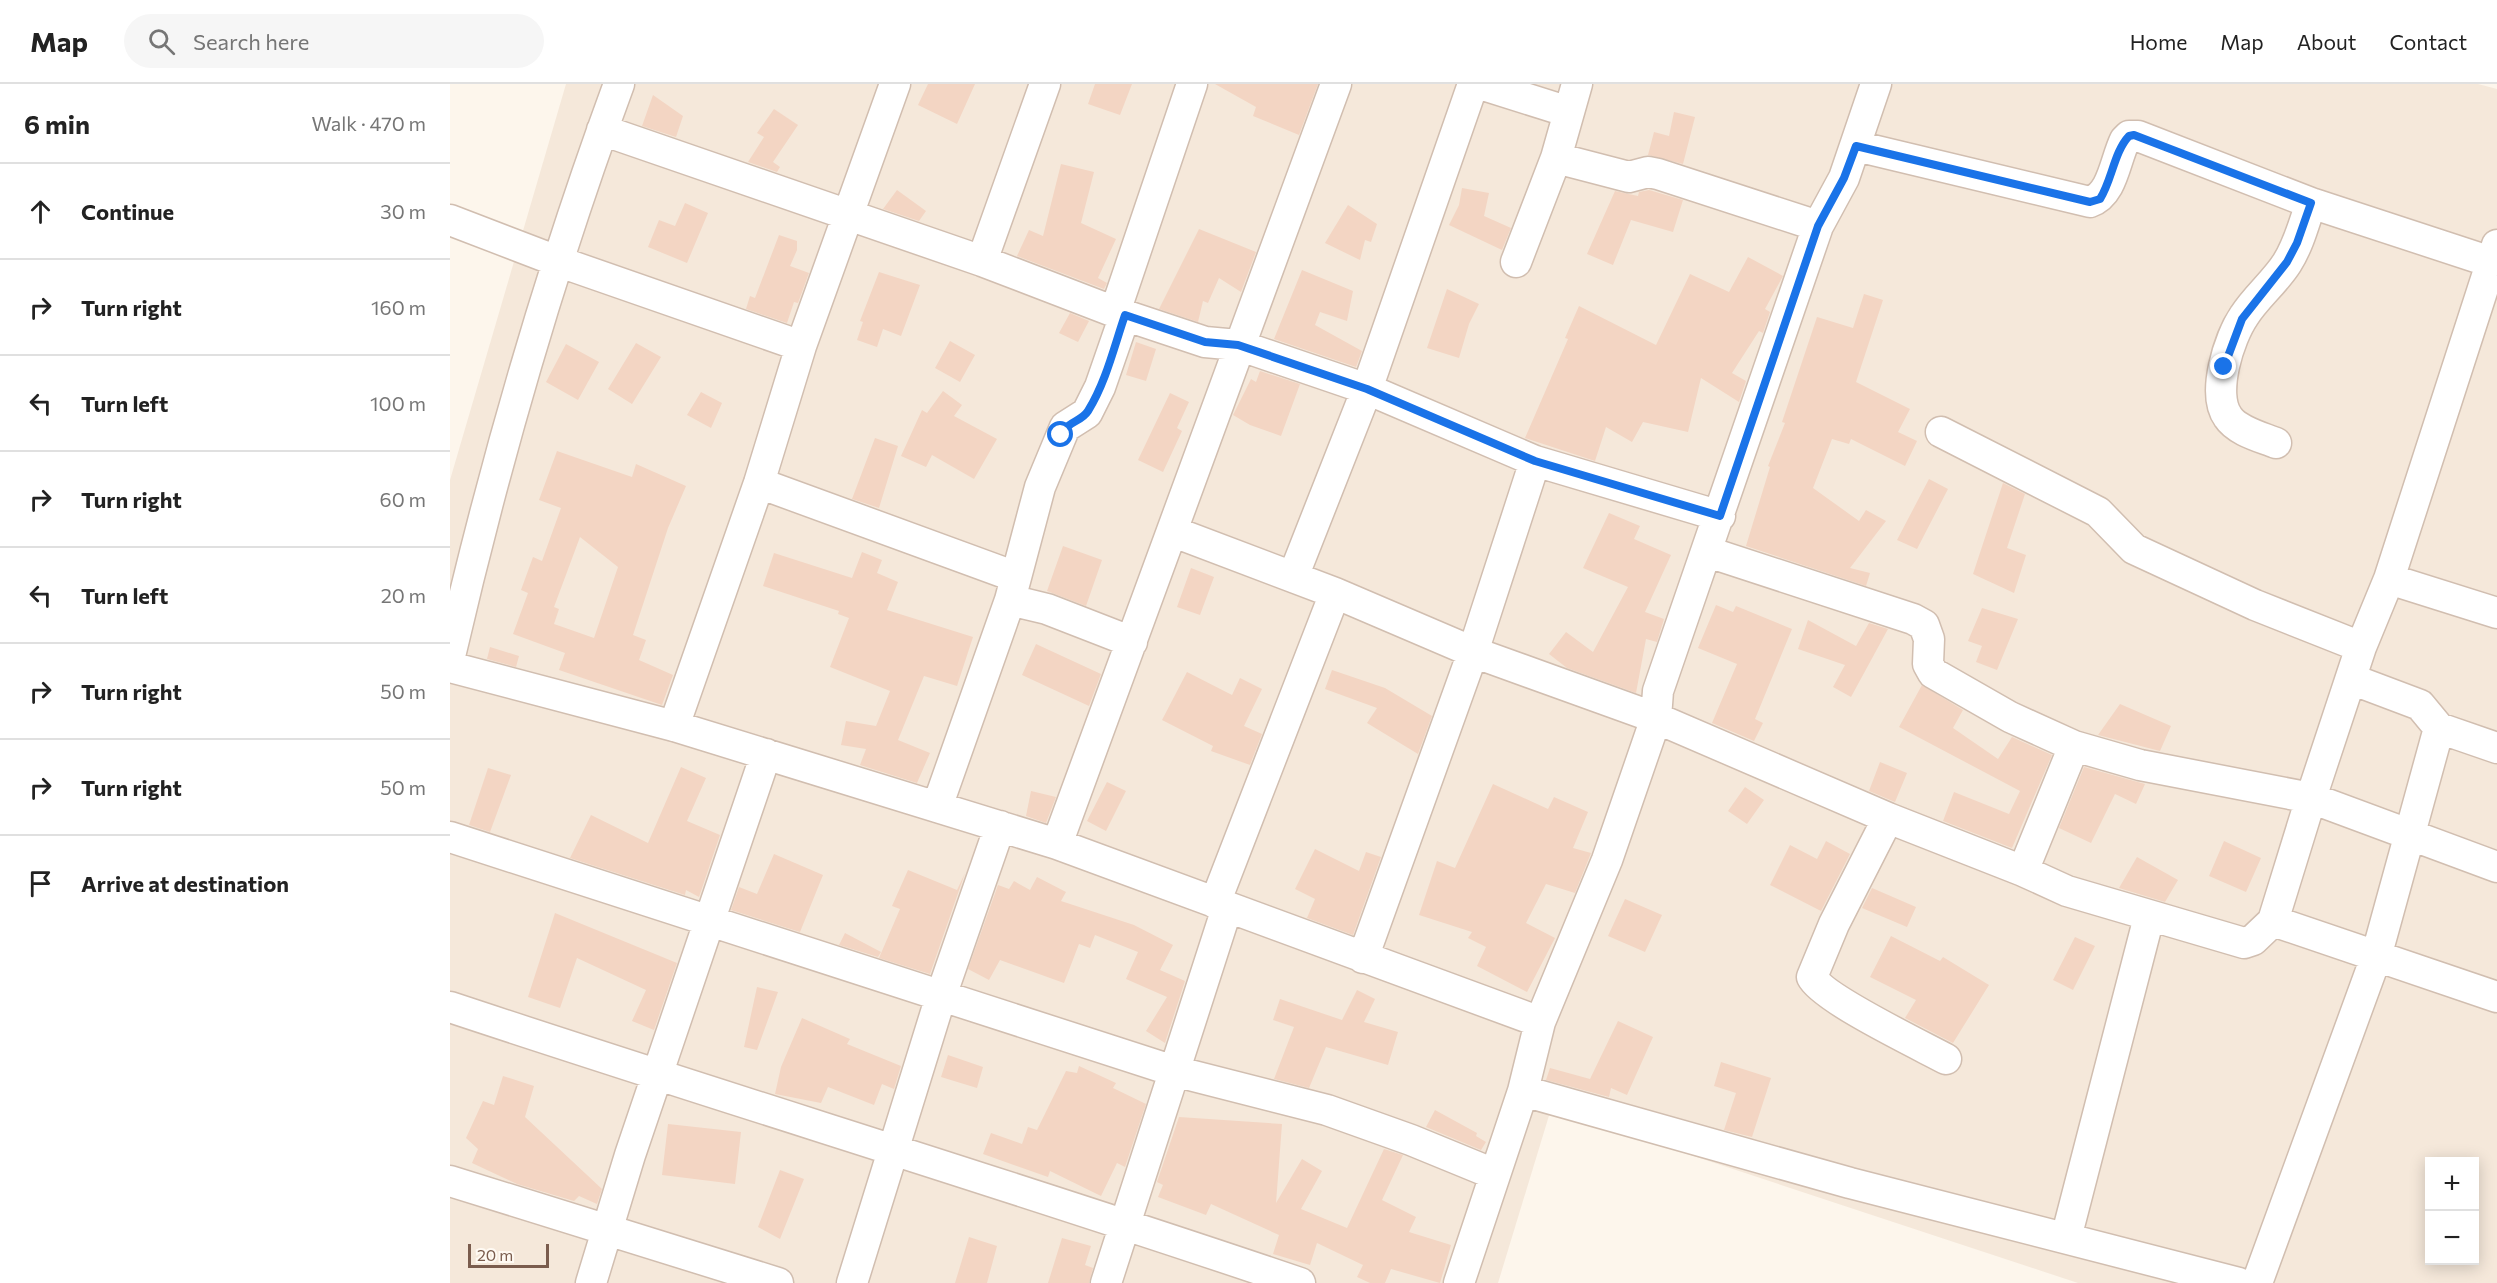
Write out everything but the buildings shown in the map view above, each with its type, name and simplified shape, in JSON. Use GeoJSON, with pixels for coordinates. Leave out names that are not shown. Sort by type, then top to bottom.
{"type":"FeatureCollection","features":[{"type":"Feature","properties":{"kind":"street"},"geometry":{"type":"LineString","coordinates":[[450,656],[501,448],[557,261],[619,84]]}},
{"type":"Feature","properties":{"kind":"street"},"geometry":{"type":"LineString","coordinates":[[674,726],[759,483],[801,346],[895,84]]}},
{"type":"Feature","properties":{"kind":"street"},"geometry":{"type":"LineString","coordinates":[[981,261],[1045,84]]}},
{"type":"Feature","properties":{"kind":"street"},"geometry":{"type":"LineString","coordinates":[[937,807],[1013,589],[1040,487],[1061,435],[1071,421],[1087,413],[1100,387],[1120,313],[1192,84]]}},
{"type":"Feature","properties":{"kind":"street"},"geometry":{"type":"LineString","coordinates":[[1057,844],[1174,532],[1238,345],[1336,84]]}},
{"type":"Feature","properties":{"kind":"street"},"geometry":{"type":"LineString","coordinates":[[1293,577],[1367,389],[1473,84]]}},
{"type":"Feature","properties":{"kind":"street"},"geometry":{"type":"LineString","coordinates":[[1480,84],[1573,98],[1556,158],[1516,262]]}},
{"type":"Feature","properties":{"kind":"street"},"geometry":{"type":"LineString","coordinates":[[1459,1283],[1523,1090],[1540,1022],[1607,860],[1656,718],[1658,691],[1708,552],[1818,226],[1844,178],[1876,84]]}},
{"type":"Feature","properties":{"kind":"street"},"geometry":{"type":"LineString","coordinates":[[602,130],[848,214],[1205,342],[1238,345],[1367,389],[1535,461],[1720,516]]}},
{"type":"Feature","properties":{"kind":"street"},"geometry":{"type":"LineString","coordinates":[[1174,532],[1335,593],[1473,652],[1656,718],[1888,818],[2023,871],[2067,891],[2149,917],[2244,943],[2253,940],[2273,921],[2361,647],[2389,579],[2494,254],[2311,203],[2134,135],[2129,136],[2123,144],[2109,183],[2100,199],[2090,202],[1856,146]]}},
{"type":"Feature","properties":{"kind":"street"},"geometry":{"type":"LineString","coordinates":[[1556,158],[1629,177],[1648,172],[1658,174],[1818,226]]}},
{"type":"Feature","properties":{"kind":"street"},"geometry":{"type":"LineString","coordinates":[[2276,443],[2236,425],[2228,417],[2220,391],[2224,367],[2242,319],[2287,262],[2297,243],[2311,203]]}},
{"type":"Feature","properties":{"kind":"street"},"geometry":{"type":"LineString","coordinates":[[450,220],[557,261],[801,346]]}},
{"type":"Feature","properties":{"kind":"street"},"geometry":{"type":"LineString","coordinates":[[1941,432],[2098,512],[2134,549],[2255,605],[2361,647]]}},
{"type":"Feature","properties":{"kind":"street"},"geometry":{"type":"LineString","coordinates":[[1363,958],[1473,652],[1535,461]]}},
{"type":"Feature","properties":{"kind":"street"},"geometry":{"type":"LineString","coordinates":[[759,483],[1013,589],[1047,609],[1132,642]]}},
{"type":"Feature","properties":{"kind":"street"},"geometry":{"type":"LineString","coordinates":[[1708,552],[1912,619],[1924,626],[1929,639],[1928,664],[1933,673],[2010,717],[2074,746],[2140,765],[2311,798],[2497,867]]}},
{"type":"Feature","properties":{"kind":"street"},"geometry":{"type":"LineString","coordinates":[[2389,579],[2496,611]]}},
{"type":"Feature","properties":{"kind":"street"},"geometry":{"type":"LineString","coordinates":[[1106,1283],[1174,1071],[1221,906],[1335,593]]}},
{"type":"Feature","properties":{"kind":"street"},"geometry":{"type":"LineString","coordinates":[[450,667],[674,726],[1057,844],[1540,1022]]}},
{"type":"Feature","properties":{"kind":"street"},"geometry":{"type":"LineString","coordinates":[[2351,679],[2420,705],[2439,728],[2497,748]]}},
{"type":"Feature","properties":{"kind":"street"},"geometry":{"type":"LineString","coordinates":[[2257,1283],[2376,957],[2412,834],[2439,728]]}},
{"type":"Feature","properties":{"kind":"street"},"geometry":{"type":"LineString","coordinates":[[2023,871],[2074,746]]}},
{"type":"Feature","properties":{"kind":"street"},"geometry":{"type":"LineString","coordinates":[[591,1283],[708,921],[766,754]]}},
{"type":"Feature","properties":{"kind":"street"},"geometry":{"type":"LineString","coordinates":[[1888,818],[1834,924],[1812,976],[1815,983],[1834,997],[1946,1059]]}},
{"type":"Feature","properties":{"kind":"street"},"geometry":{"type":"LineString","coordinates":[[852,1283],[941,996],[1000,826]]}},
{"type":"Feature","properties":{"kind":"street"},"geometry":{"type":"LineString","coordinates":[[450,837],[1174,1071],[1327,1110],[1411,1140],[1494,1174]]}},
{"type":"Feature","properties":{"kind":"street"},"geometry":{"type":"LineString","coordinates":[[2066,1238],[2149,917]]}},
{"type":"Feature","properties":{"kind":"street"},"geometry":{"type":"LineString","coordinates":[[2273,921],[2497,997]]}},
{"type":"Feature","properties":{"kind":"street"},"geometry":{"type":"LineString","coordinates":[[450,1007],[657,1076],[1126,1224],[1300,1283]]}},
{"type":"Feature","properties":{"kind":"street"},"geometry":{"type":"LineString","coordinates":[[1523,1090],[1850,1183],[2239,1283]]}},
{"type":"Feature","properties":{"kind":"street"},"geometry":{"type":"LineString","coordinates":[[450,1181],[778,1283]]}},
{"type":"Feature","properties":{"kind":"shaded area"},"geometry":{"type":"Polygon","coordinates":[[[566,84],[2478,84],[2497,89],[2497,1283],[2078,1283],[1551,1109],[1498,1283],[450,1283],[450,480],[566,84]]]}},
{"type":"Feature","properties":{"kind":"route"},"geometry":{"type":"LineString","coordinates":[[1061,435],[1071,421],[1087,413],[1100,387],[1125,315],[1205,342],[1238,345],[1367,389],[1535,461],[1720,516],[1818,226],[1844,178],[1856,146],[2090,202],[2100,199],[2109,183],[2123,144],[2129,136],[2134,135],[2311,203],[2297,243],[2287,262],[2242,319],[2224,367]]}}]}
